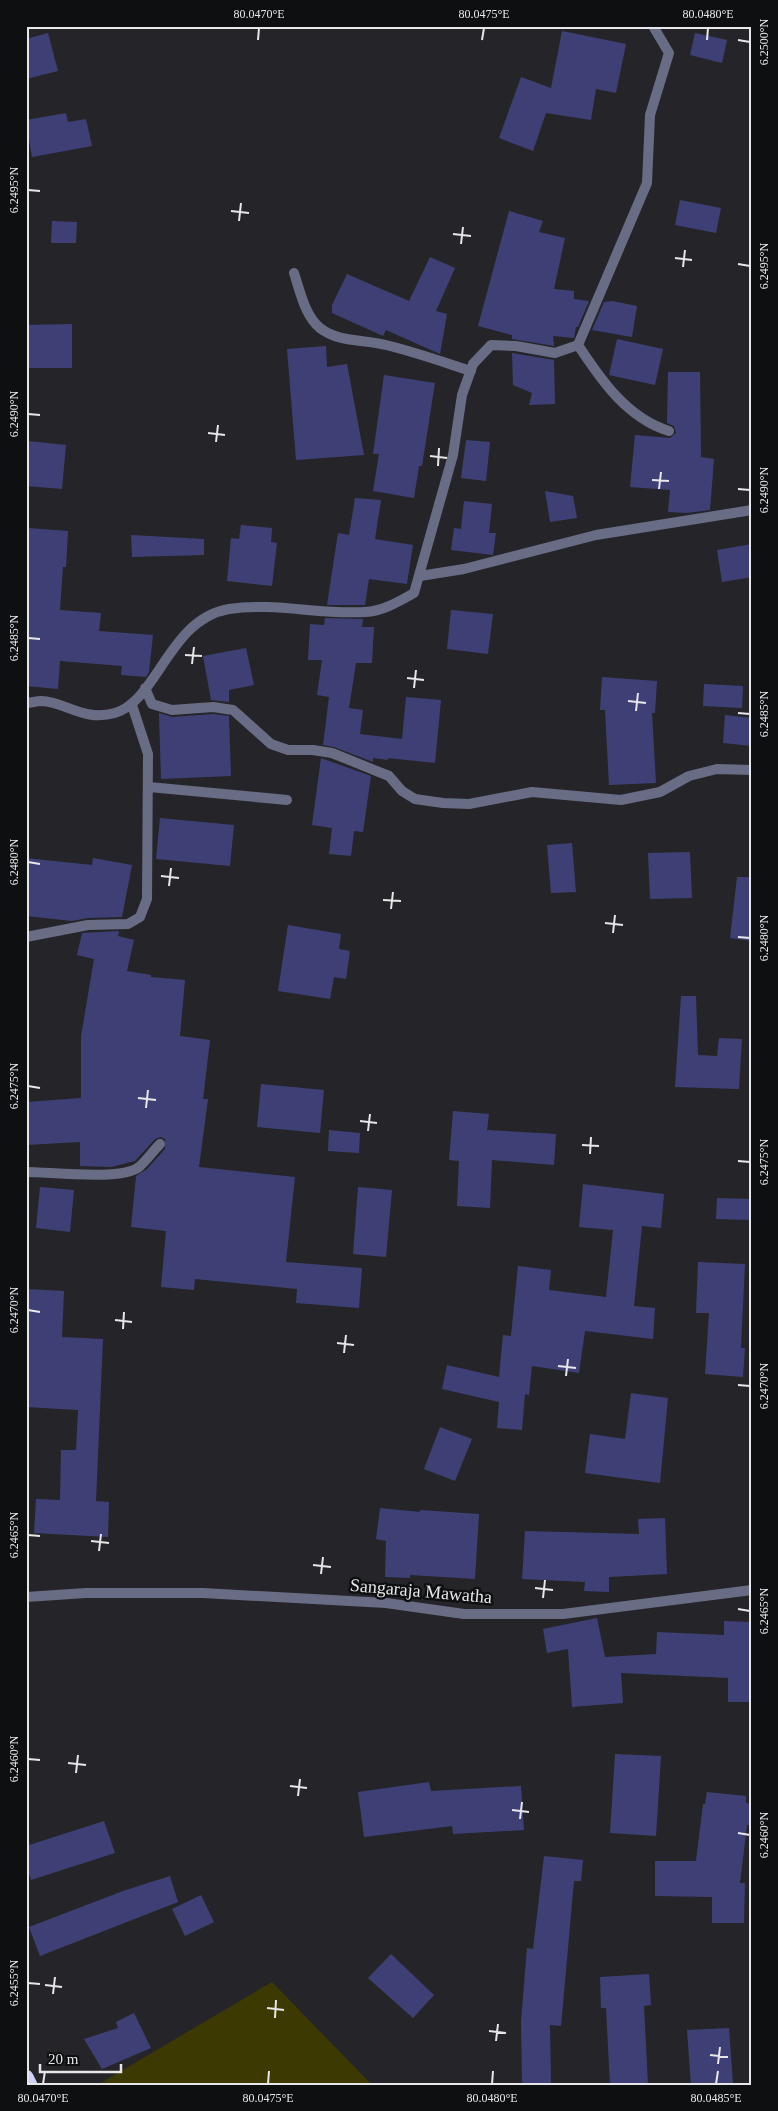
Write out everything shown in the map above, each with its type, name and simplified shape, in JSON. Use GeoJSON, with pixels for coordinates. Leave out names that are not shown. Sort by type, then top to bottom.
{"type":"FeatureCollection","features":[{"type":"Feature","properties":{"kind":"highway"},"geometry":{"type":"LineString","coordinates":[[26,2077],[30,2085]]}},
{"type":"Feature","properties":{"kind":"street"},"geometry":{"type":"LineString","coordinates":[[26,703],[42,701],[87,715],[114,713],[132,706],[174,647],[203,618],[228,609],[282,607],[365,612],[387,607],[414,594],[453,455],[462,395],[473,364],[491,345],[516,346],[555,353],[578,345],[647,183],[650,115],[669,53],[653,26]]}},
{"type":"Feature","properties":{"kind":"street"},"geometry":{"type":"LineString","coordinates":[[294,273],[309,313],[319,327],[328,333],[342,338],[384,344],[470,371]]}},
{"type":"Feature","properties":{"kind":"street"},"geometry":{"type":"LineString","coordinates":[[578,345],[598,374],[626,406],[640,418],[669,431]]}},
{"type":"Feature","properties":{"kind":"street"},"geometry":{"type":"LineString","coordinates":[[420,576],[464,569],[596,535],[752,510]]}},
{"type":"Feature","properties":{"kind":"street"},"geometry":{"type":"LineString","coordinates":[[145,688],[152,704],[172,710],[213,707],[232,710],[271,744],[288,750],[313,750],[332,754],[389,776],[402,791],[415,798],[443,803],[469,804],[532,792],[621,800],[660,792],[689,776],[717,769],[752,770]]}},
{"type":"Feature","properties":{"kind":"street"},"geometry":{"type":"LineString","coordinates":[[26,937],[88,925],[128,924],[140,918],[147,899],[148,754],[132,706]]}},
{"type":"Feature","properties":{"kind":"street"},"geometry":{"type":"LineString","coordinates":[[149,787],[287,800]]}},
{"type":"Feature","properties":{"kind":"street"},"geometry":{"type":"LineString","coordinates":[[26,1172],[124,1173],[138,1167],[160,1144]]}},
{"type":"Feature","properties":{"kind":"street","name":"Sangaraja Mawatha"},"geometry":{"type":"LineString","coordinates":[[26,1597],[86,1593],[203,1592],[386,1603],[464,1614],[563,1614],[752,1590]]}},
{"type":"Feature","properties":{"kind":"shaded area"},"geometry":{"type":"Polygon","coordinates":[[[272,1982],[372,2085],[98,2085],[111,2077],[272,1982]]]}},
{"type":"Feature","properties":{"kind":"building"},"geometry":{"type":"Polygon","coordinates":[[[562,31],[626,44],[616,93],[596,89],[591,120],[546,113],[533,151],[499,138],[521,77],[551,88],[562,31]]]}},
{"type":"Feature","properties":{"kind":"building"},"geometry":{"type":"Polygon","coordinates":[[[48,33],[58,71],[26,79],[26,39],[48,33]]]}},
{"type":"Feature","properties":{"kind":"building"},"geometry":{"type":"Polygon","coordinates":[[[695,33],[727,40],[722,63],[690,55],[695,33]]]}},
{"type":"Feature","properties":{"kind":"building"},"geometry":{"type":"Polygon","coordinates":[[[66,113],[68,122],[86,119],[92,146],[32,157],[26,120],[66,113]]]}},
{"type":"Feature","properties":{"kind":"building"},"geometry":{"type":"Polygon","coordinates":[[[680,200],[721,208],[716,233],[675,225],[680,200]]]}},
{"type":"Feature","properties":{"kind":"building"},"geometry":{"type":"Polygon","coordinates":[[[509,211],[543,221],[539,232],[565,238],[554,289],[574,291],[574,299],[589,301],[578,327],[576,327],[574,338],[553,336],[554,346],[512,339],[512,335],[478,326],[509,211]]]}},
{"type":"Feature","properties":{"kind":"building"},"geometry":{"type":"Polygon","coordinates":[[[52,221],[77,222],[76,243],[51,243],[52,221]]]}},
{"type":"Feature","properties":{"kind":"building"},"geometry":{"type":"Polygon","coordinates":[[[430,257],[455,268],[436,311],[447,314],[440,354],[386,330],[383,336],[332,313],[332,305],[347,274],[409,301],[430,257]]]}},
{"type":"Feature","properties":{"kind":"building"},"geometry":{"type":"Polygon","coordinates":[[[612,301],[637,306],[632,337],[592,330],[604,302],[612,301]]]}},
{"type":"Feature","properties":{"kind":"building"},"geometry":{"type":"Polygon","coordinates":[[[72,324],[72,368],[26,368],[26,325],[72,324]]]}},
{"type":"Feature","properties":{"kind":"building"},"geometry":{"type":"Polygon","coordinates":[[[617,339],[663,349],[655,385],[609,375],[617,339]]]}},
{"type":"Feature","properties":{"kind":"building"},"geometry":{"type":"Polygon","coordinates":[[[326,346],[327,367],[347,364],[364,455],[296,460],[287,349],[326,346]]]}},
{"type":"Feature","properties":{"kind":"building"},"geometry":{"type":"Polygon","coordinates":[[[512,353],[554,360],[555,404],[529,405],[532,393],[513,385],[512,353]]]}},
{"type":"Feature","properties":{"kind":"building"},"geometry":{"type":"Polygon","coordinates":[[[668,372],[700,372],[701,457],[714,459],[710,510],[687,513],[668,512],[670,490],[630,487],[635,435],[670,438],[676,433],[674,426],[667,423],[668,372]]]}},
{"type":"Feature","properties":{"kind":"building"},"geometry":{"type":"Polygon","coordinates":[[[384,375],[435,383],[422,466],[419,466],[414,498],[373,491],[379,454],[373,454],[384,375]]]}},
{"type":"Feature","properties":{"kind":"building"},"geometry":{"type":"Polygon","coordinates":[[[466,440],[490,442],[486,481],[461,478],[466,440]]]}},
{"type":"Feature","properties":{"kind":"building"},"geometry":{"type":"Polygon","coordinates":[[[28,441],[66,445],[62,489],[26,486],[28,441]]]}},
{"type":"Feature","properties":{"kind":"building"},"geometry":{"type":"Polygon","coordinates":[[[545,491],[573,496],[577,518],[550,522],[545,491]]]}},
{"type":"Feature","properties":{"kind":"building"},"geometry":{"type":"Polygon","coordinates":[[[355,498],[381,500],[375,539],[413,545],[407,584],[369,579],[365,605],[327,605],[338,533],[349,535],[355,498]]]}},
{"type":"Feature","properties":{"kind":"building"},"geometry":{"type":"Polygon","coordinates":[[[464,501],[492,504],[489,533],[496,533],[493,555],[451,550],[454,528],[461,529],[464,501]]]}},
{"type":"Feature","properties":{"kind":"building"},"geometry":{"type":"Polygon","coordinates":[[[241,525],[272,528],[271,542],[277,543],[272,586],[227,581],[231,538],[239,539],[241,525]]]}},
{"type":"Feature","properties":{"kind":"building"},"geometry":{"type":"Polygon","coordinates":[[[28,528],[68,531],[66,567],[63,567],[60,610],[101,613],[99,631],[153,635],[149,672],[146,677],[121,675],[122,666],[60,661],[58,689],[26,686],[28,528]]]}},
{"type":"Feature","properties":{"kind":"building"},"geometry":{"type":"Polygon","coordinates":[[[131,535],[204,539],[204,555],[132,557],[131,535]]]}},
{"type":"Feature","properties":{"kind":"building"},"geometry":{"type":"Polygon","coordinates":[[[752,544],[752,577],[722,582],[717,550],[752,544]]]}},
{"type":"Feature","properties":{"kind":"building"},"geometry":{"type":"Polygon","coordinates":[[[451,610],[493,614],[488,654],[447,649],[451,610]]]}},
{"type":"Feature","properties":{"kind":"building"},"geometry":{"type":"Polygon","coordinates":[[[325,618],[363,619],[362,627],[374,627],[372,663],[356,663],[349,708],[363,710],[360,734],[402,739],[406,697],[441,700],[435,763],[388,758],[388,760],[373,758],[373,762],[334,747],[323,745],[329,697],[317,695],[322,660],[308,660],[310,624],[324,625],[325,618]]]}},
{"type":"Feature","properties":{"kind":"building"},"geometry":{"type":"Polygon","coordinates":[[[246,648],[254,685],[229,690],[229,702],[211,700],[203,656],[246,648]]]}},
{"type":"Feature","properties":{"kind":"building"},"geometry":{"type":"Polygon","coordinates":[[[602,677],[657,681],[655,713],[652,713],[656,783],[609,785],[605,710],[600,710],[602,677]]]}},
{"type":"Feature","properties":{"kind":"building"},"geometry":{"type":"Polygon","coordinates":[[[704,684],[743,686],[742,708],[703,706],[704,684]]]}},
{"type":"Feature","properties":{"kind":"building"},"geometry":{"type":"Polygon","coordinates":[[[159,713],[172,717],[213,714],[229,716],[231,776],[161,779],[159,713]]]}},
{"type":"Feature","properties":{"kind":"building"},"geometry":{"type":"Polygon","coordinates":[[[725,715],[752,718],[752,746],[723,743],[725,715]]]}},
{"type":"Feature","properties":{"kind":"building"},"geometry":{"type":"Polygon","coordinates":[[[321,758],[371,776],[363,832],[354,831],[351,856],[329,854],[332,828],[312,825],[321,758]]]}},
{"type":"Feature","properties":{"kind":"building"},"geometry":{"type":"Polygon","coordinates":[[[160,818],[234,825],[230,866],[156,859],[160,818]]]}},
{"type":"Feature","properties":{"kind":"building"},"geometry":{"type":"Polygon","coordinates":[[[572,843],[576,892],[551,893],[547,845],[572,843]]]}},
{"type":"Feature","properties":{"kind":"building"},"geometry":{"type":"Polygon","coordinates":[[[690,852],[692,898],[650,899],[648,853],[690,852]]]}},
{"type":"Feature","properties":{"kind":"building"},"geometry":{"type":"Polygon","coordinates":[[[26,858],[92,865],[93,858],[132,865],[122,917],[88,918],[72,921],[26,916],[26,858]]]}},
{"type":"Feature","properties":{"kind":"building"},"geometry":{"type":"Polygon","coordinates":[[[737,877],[752,877],[752,941],[730,938],[737,877]]]}},
{"type":"Feature","properties":{"kind":"building"},"geometry":{"type":"Polygon","coordinates":[[[288,925],[341,934],[339,949],[350,951],[346,979],[334,977],[330,999],[278,991],[288,925]]]}},
{"type":"Feature","properties":{"kind":"building"},"geometry":{"type":"Polygon","coordinates":[[[119,931],[118,936],[134,940],[127,971],[151,975],[151,977],[185,980],[180,1036],[210,1040],[203,1099],[208,1099],[199,1167],[295,1177],[286,1262],[362,1268],[359,1308],[296,1303],[297,1289],[195,1279],[194,1290],[161,1287],[166,1231],[131,1227],[136,1176],[147,1169],[165,1149],[165,1139],[161,1137],[155,1139],[135,1161],[111,1167],[80,1166],[80,1142],[26,1145],[26,1102],[81,1098],[81,1036],[94,959],[77,955],[82,933],[119,931]]]}},
{"type":"Feature","properties":{"kind":"building"},"geometry":{"type":"Polygon","coordinates":[[[681,996],[696,996],[698,1055],[717,1056],[719,1038],[742,1039],[739,1089],[675,1087],[681,996]]]}},
{"type":"Feature","properties":{"kind":"building"},"geometry":{"type":"Polygon","coordinates":[[[261,1084],[324,1090],[320,1133],[257,1127],[261,1084]]]}},
{"type":"Feature","properties":{"kind":"building"},"geometry":{"type":"Polygon","coordinates":[[[453,1111],[489,1114],[487,1130],[556,1134],[554,1165],[492,1160],[490,1208],[457,1206],[459,1161],[449,1160],[453,1111]]]}},
{"type":"Feature","properties":{"kind":"building"},"geometry":{"type":"Polygon","coordinates":[[[329,1130],[360,1133],[359,1153],[328,1151],[329,1130]]]}},
{"type":"Feature","properties":{"kind":"building"},"geometry":{"type":"Polygon","coordinates":[[[583,1184],[664,1194],[661,1228],[642,1226],[634,1306],[655,1308],[653,1339],[585,1331],[579,1373],[532,1366],[529,1395],[525,1394],[522,1430],[497,1428],[499,1402],[442,1389],[447,1365],[499,1377],[503,1335],[511,1336],[518,1266],[551,1270],[549,1290],[606,1297],[613,1230],[579,1227],[583,1184]]]}},
{"type":"Feature","properties":{"kind":"building"},"geometry":{"type":"Polygon","coordinates":[[[40,1187],[74,1190],[70,1232],[36,1228],[40,1187]]]}},
{"type":"Feature","properties":{"kind":"building"},"geometry":{"type":"Polygon","coordinates":[[[358,1187],[392,1190],[386,1257],[353,1254],[358,1187]]]}},
{"type":"Feature","properties":{"kind":"building"},"geometry":{"type":"Polygon","coordinates":[[[717,1198],[752,1199],[752,1220],[716,1219],[717,1198]]]}},
{"type":"Feature","properties":{"kind":"building"},"geometry":{"type":"Polygon","coordinates":[[[698,1262],[745,1264],[741,1348],[745,1348],[743,1377],[705,1374],[709,1313],[696,1313],[698,1262]]]}},
{"type":"Feature","properties":{"kind":"building"},"geometry":{"type":"Polygon","coordinates":[[[26,1289],[64,1291],[62,1337],[103,1339],[96,1501],[109,1502],[108,1537],[34,1533],[36,1499],[60,1500],[61,1450],[76,1450],[78,1410],[26,1407],[26,1289]]]}},
{"type":"Feature","properties":{"kind":"building"},"geometry":{"type":"Polygon","coordinates":[[[631,1393],[668,1398],[660,1483],[585,1473],[590,1434],[625,1439],[631,1393]]]}},
{"type":"Feature","properties":{"kind":"building"},"geometry":{"type":"Polygon","coordinates":[[[440,1427],[472,1439],[455,1481],[424,1469],[440,1427]]]}},
{"type":"Feature","properties":{"kind":"building"},"geometry":{"type":"Polygon","coordinates":[[[380,1508],[420,1512],[420,1510],[479,1514],[475,1579],[410,1575],[410,1578],[385,1577],[386,1541],[376,1539],[380,1508]]]}},
{"type":"Feature","properties":{"kind":"building"},"geometry":{"type":"Polygon","coordinates":[[[665,1518],[667,1574],[609,1577],[609,1592],[584,1591],[585,1582],[522,1579],[525,1531],[639,1534],[638,1519],[665,1518]]]}},
{"type":"Feature","properties":{"kind":"building"},"geometry":{"type":"Polygon","coordinates":[[[597,1618],[605,1657],[656,1654],[657,1632],[724,1635],[724,1621],[752,1622],[752,1702],[728,1702],[728,1678],[621,1673],[623,1703],[572,1707],[568,1649],[547,1653],[543,1629],[597,1618]]]}},
{"type":"Feature","properties":{"kind":"building"},"geometry":{"type":"Polygon","coordinates":[[[615,1754],[661,1756],[656,1836],[610,1833],[615,1754]]]}},
{"type":"Feature","properties":{"kind":"building"},"geometry":{"type":"Polygon","coordinates":[[[429,1782],[431,1791],[521,1786],[524,1830],[453,1834],[452,1826],[364,1837],[358,1792],[429,1782]]]}},
{"type":"Feature","properties":{"kind":"building"},"geometry":{"type":"Polygon","coordinates":[[[707,1792],[746,1796],[746,1803],[752,1804],[752,1825],[747,1825],[740,1883],[745,1883],[744,1923],[712,1923],[712,1897],[655,1896],[655,1861],[696,1861],[703,1804],[705,1804],[707,1792]]]}},
{"type":"Feature","properties":{"kind":"building"},"geometry":{"type":"Polygon","coordinates":[[[104,1821],[115,1853],[31,1880],[26,1864],[26,1846],[104,1821]]]}},
{"type":"Feature","properties":{"kind":"building"},"geometry":{"type":"Polygon","coordinates":[[[544,1856],[583,1860],[581,1881],[574,1881],[561,2026],[550,2025],[551,2085],[522,2085],[521,2021],[527,1948],[533,1949],[544,1856]]]}},
{"type":"Feature","properties":{"kind":"building"},"geometry":{"type":"Polygon","coordinates":[[[170,1876],[178,1902],[40,1956],[29,1927],[123,1891],[170,1876]]]}},
{"type":"Feature","properties":{"kind":"building"},"geometry":{"type":"Polygon","coordinates":[[[201,1895],[214,1922],[185,1936],[172,1909],[201,1895]]]}},
{"type":"Feature","properties":{"kind":"building"},"geometry":{"type":"Polygon","coordinates":[[[391,1954],[434,1995],[413,2018],[368,1978],[391,1954]]]}},
{"type":"Feature","properties":{"kind":"building"},"geometry":{"type":"Polygon","coordinates":[[[649,1974],[651,2005],[644,2006],[648,2085],[610,2085],[606,2008],[601,2008],[600,1977],[649,1974]]]}},
{"type":"Feature","properties":{"kind":"building"},"geometry":{"type":"Polygon","coordinates":[[[134,2013],[151,2048],[102,2069],[84,2039],[118,2028],[116,2022],[134,2013]]]}},
{"type":"Feature","properties":{"kind":"building"},"geometry":{"type":"Polygon","coordinates":[[[729,2028],[733,2084],[691,2085],[687,2030],[729,2028]]]}}]}
